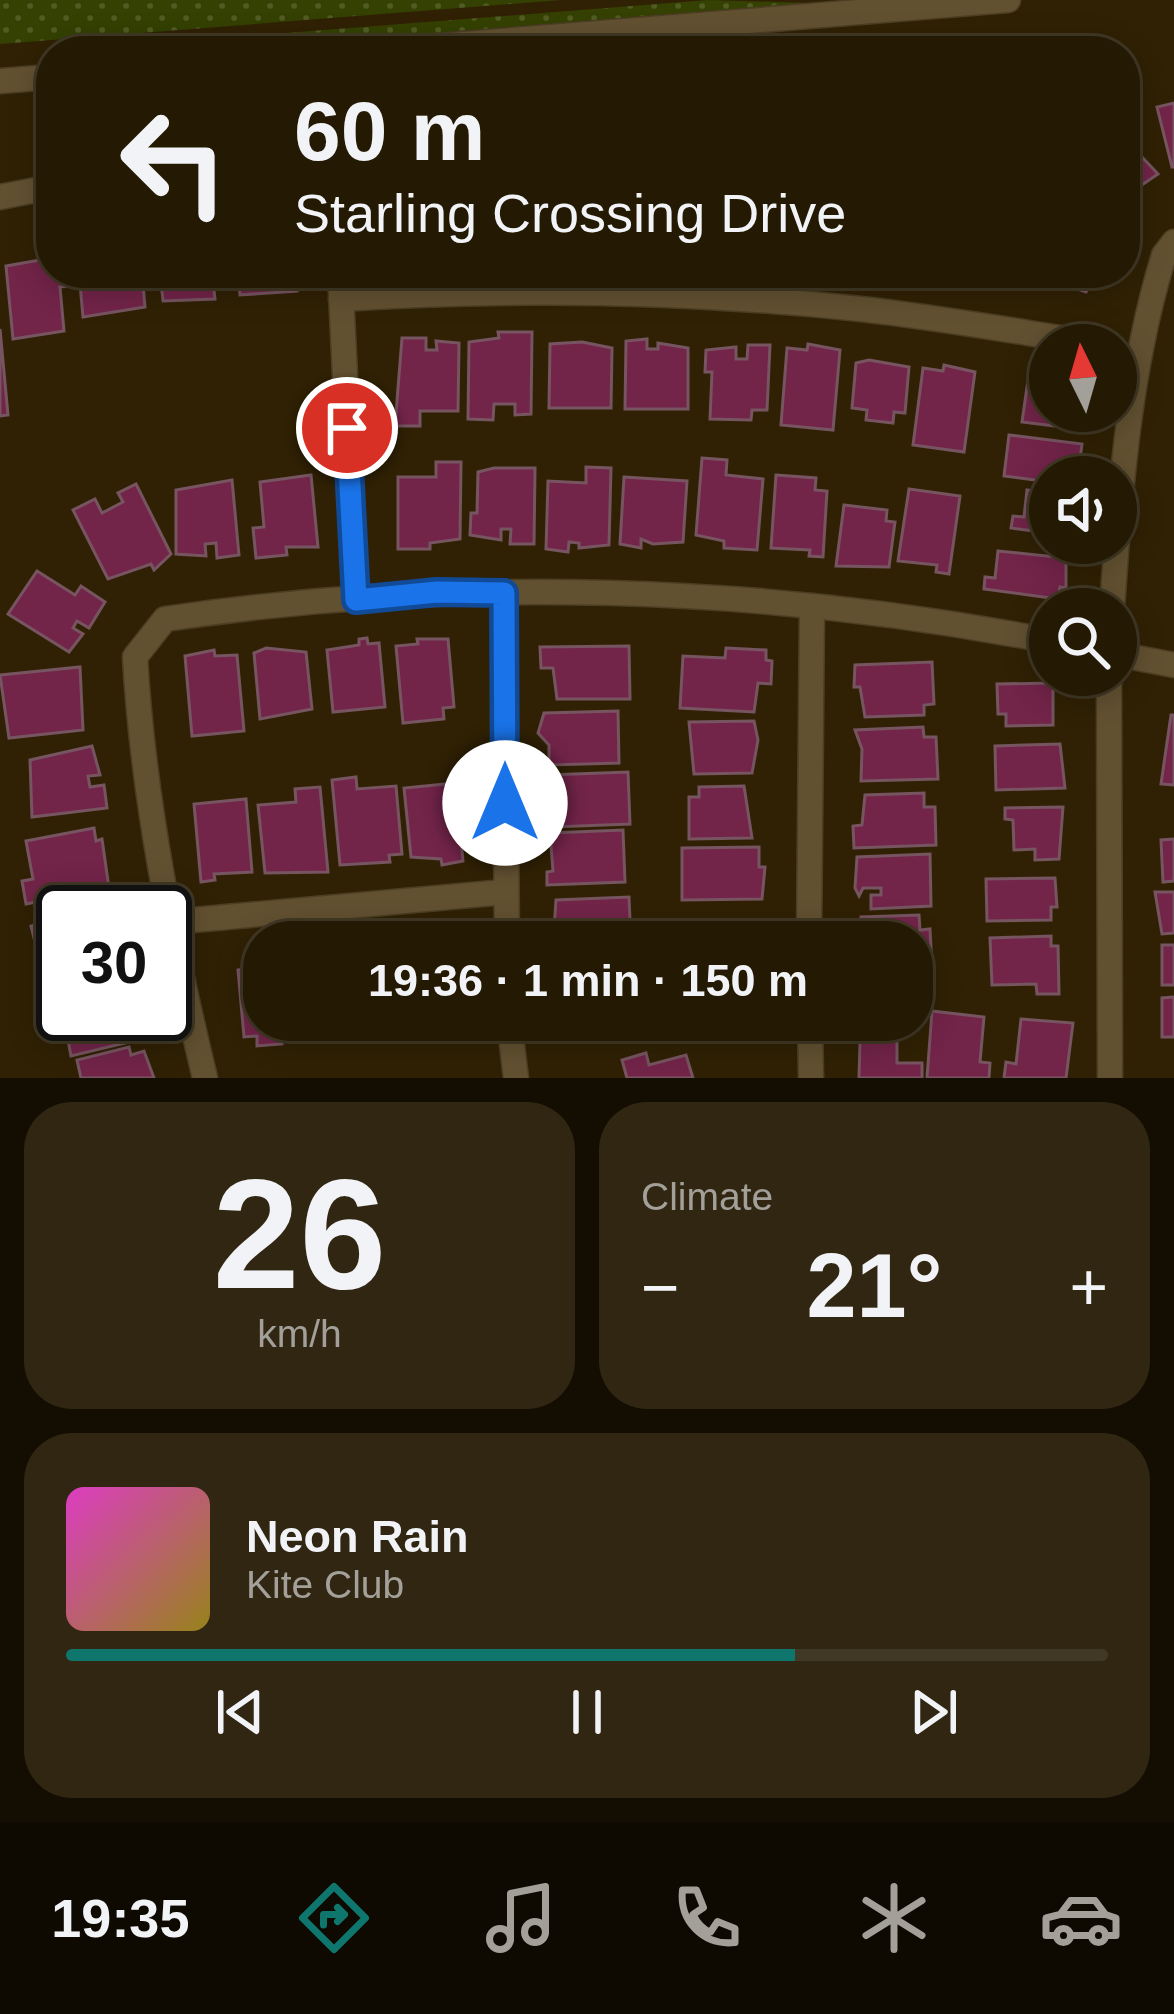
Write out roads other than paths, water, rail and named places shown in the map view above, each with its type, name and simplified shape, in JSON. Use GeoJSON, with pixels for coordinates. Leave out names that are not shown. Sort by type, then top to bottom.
{"type":"FeatureCollection","features":[{"type":"Feature","properties":{"kind":"street"},"geometry":{"type":"LineString","coordinates":[[562,36],[1008,0]]}},
{"type":"Feature","properties":{"kind":"street"},"geometry":{"type":"LineString","coordinates":[[0,81],[36,78]]}},
{"type":"Feature","properties":{"kind":"street"},"geometry":{"type":"LineString","coordinates":[[0,197],[36,190]]}},
{"type":"Feature","properties":{"kind":"street"},"geometry":{"type":"LineString","coordinates":[[1137,325],[1164,255],[1174,242]]}},
{"type":"Feature","properties":{"kind":"street"},"geometry":{"type":"LineString","coordinates":[[341,288],[356,600]]}},
{"type":"Feature","properties":{"kind":"street"},"geometry":{"type":"LineString","coordinates":[[341,299],[544,292],[703,296],[864,309],[1029,334]]}},
{"type":"Feature","properties":{"kind":"street"},"geometry":{"type":"LineString","coordinates":[[1113,588],[1123,432]]}},
{"type":"Feature","properties":{"kind":"street"},"geometry":{"type":"LineString","coordinates":[[165,885],[138,720],[135,657],[165,619],[437,592],[504,593],[812,606],[932,618],[1029,637]]}},
{"type":"Feature","properties":{"kind":"street"},"geometry":{"type":"LineString","coordinates":[[504,593],[506,921]]}},
{"type":"Feature","properties":{"kind":"street"},"geometry":{"type":"LineString","coordinates":[[809,921],[812,606]]}},
{"type":"Feature","properties":{"kind":"street"},"geometry":{"type":"LineString","coordinates":[[1137,658],[1174,665]]}},
{"type":"Feature","properties":{"kind":"street"},"geometry":{"type":"LineString","coordinates":[[1109,696],[1110,1078]]}},
{"type":"Feature","properties":{"kind":"street"},"geometry":{"type":"LineString","coordinates":[[192,920],[505,892]]}},
{"type":"Feature","properties":{"kind":"street"},"geometry":{"type":"LineString","coordinates":[[192,1018],[205,1078]]}},
{"type":"Feature","properties":{"kind":"street"},"geometry":{"type":"LineString","coordinates":[[512,1041],[516,1078]]}},
{"type":"Feature","properties":{"kind":"street"},"geometry":{"type":"LineString","coordinates":[[810,1041],[811,1078]]}}]}
